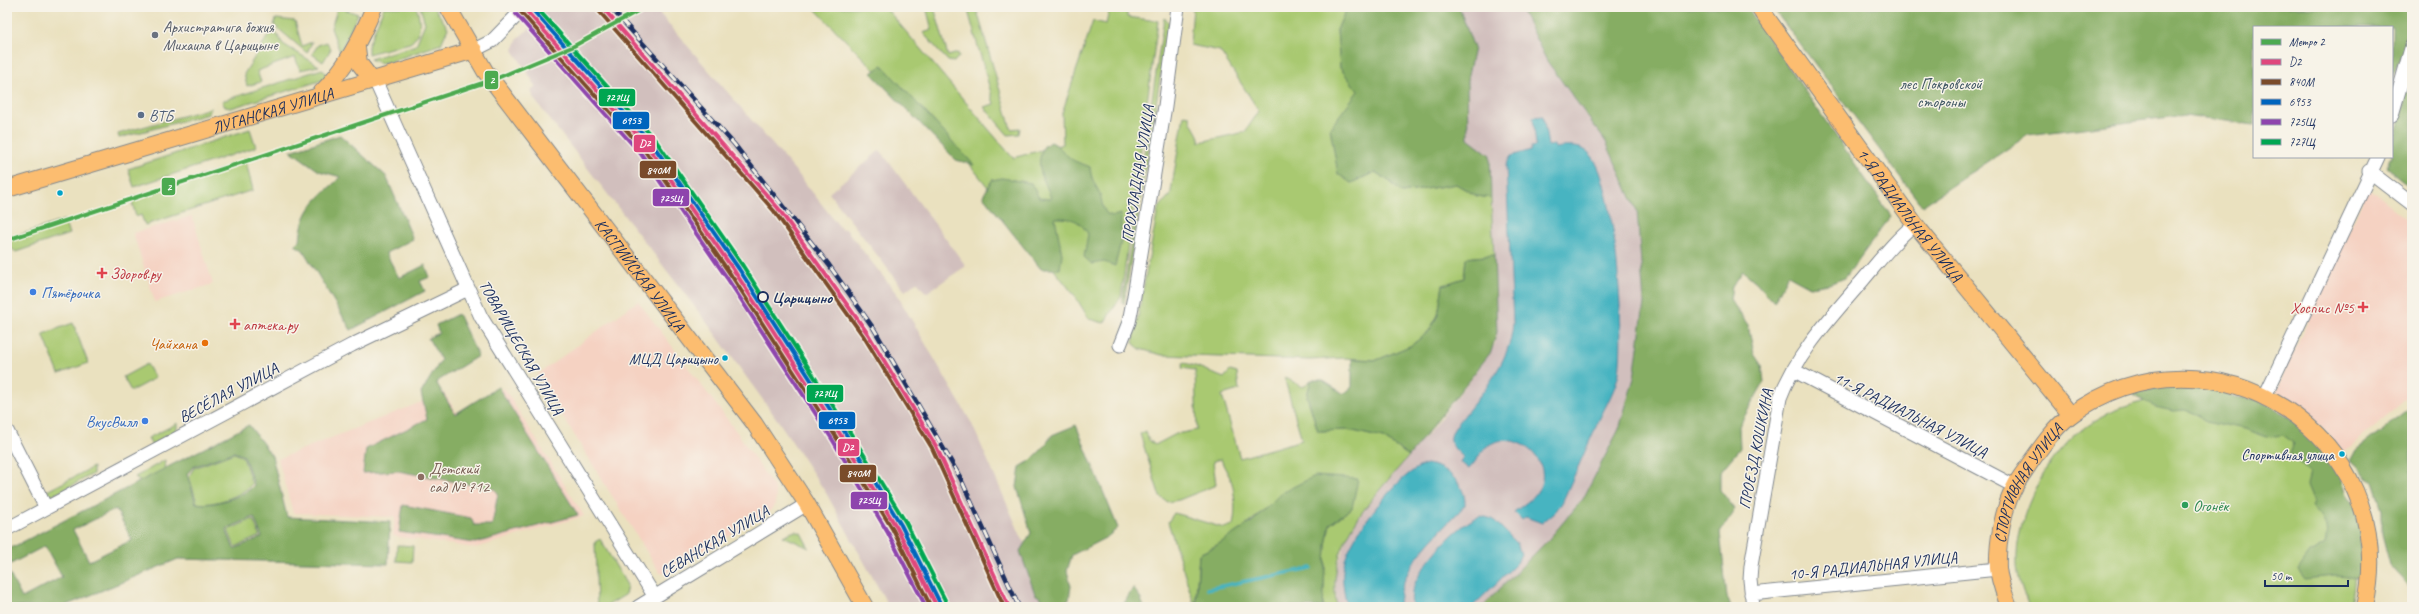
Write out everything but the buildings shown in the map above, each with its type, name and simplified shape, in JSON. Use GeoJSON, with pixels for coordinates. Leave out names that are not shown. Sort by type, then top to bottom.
{"type":"FeatureCollection","features":[{"type":"Feature","properties":{"kind":"main road"},"geometry":{"type":"LineString","coordinates":[[318,96],[331,84],[357,48],[374,7]]}},
{"type":"Feature","properties":{"kind":"main road","name":"КАСПИЙСКАЯ УЛИЦА"},"geometry":{"type":"LineString","coordinates":[[448,7],[485,71],[754,423],[807,504],[865,607]]}},
{"type":"Feature","properties":{"kind":"main road","name":"1-Я РАДИАЛЬНАЯ УЛИЦА"},"geometry":{"type":"LineString","coordinates":[[1759,7],[1915,224],[2071,415]]}},
{"type":"Feature","properties":{"kind":"main road"},"geometry":{"type":"LineString","coordinates":[[357,48],[359,63],[374,80]]}},
{"type":"Feature","properties":{"kind":"main road","name":"ЛУГАНСКАЯ УЛИЦА"},"geometry":{"type":"LineString","coordinates":[[7,189],[474,50]]}},
{"type":"Feature","properties":{"kind":"main road","name":"СПОРТИВНАЯ УЛИЦА"},"geometry":{"type":"LineString","coordinates":[[2009,607],[1998,569],[1999,545],[2014,486],[2050,434],[2071,415],[2112,393],[2141,383],[2174,377],[2210,380],[2265,396],[2291,411],[2310,426],[2338,457],[2353,486],[2367,520],[2370,586],[2365,607]]}},
{"type":"Feature","properties":{"kind":"street","name":"ЛУГАНСКАЯ УЛИЦА"},"geometry":{"type":"LineString","coordinates":[[474,50],[492,41],[525,7]]}},
{"type":"Feature","properties":{"kind":"street","name":"ПРОХЛАДНАЯ УЛИЦА"},"geometry":{"type":"LineString","coordinates":[[1120,345],[1129,322],[1134,296],[1165,106],[1178,7]]}},
{"type":"Feature","properties":{"kind":"street"},"geometry":{"type":"LineString","coordinates":[[2393,112],[2412,45]]}},
{"type":"Feature","properties":{"kind":"street","name":"ТОВАРИЩЕСКАЯ УЛИЦА"},"geometry":{"type":"LineString","coordinates":[[374,80],[468,289],[489,329],[655,597]]}},
{"type":"Feature","properties":{"kind":"street"},"geometry":{"type":"LineString","coordinates":[[2265,396],[2369,171],[2377,158]]}},
{"type":"Feature","properties":{"kind":"street"},"geometry":{"type":"LineString","coordinates":[[2369,171],[2412,204]]}},
{"type":"Feature","properties":{"kind":"street","name":"ПРОЕЗД КОШКИНА"},"geometry":{"type":"LineString","coordinates":[[1752,601],[1751,566],[1780,398],[1793,370],[1848,298],[1901,235],[1915,224]]}},
{"type":"Feature","properties":{"kind":"street","name":"ВЕСЁЛАЯ УЛИЦА"},"geometry":{"type":"LineString","coordinates":[[7,529],[352,345],[468,289]]}},
{"type":"Feature","properties":{"kind":"street","name":"11-Я РАДИАЛЬНАЯ УЛИЦА"},"geometry":{"type":"LineString","coordinates":[[1793,370],[2014,486]]}},
{"type":"Feature","properties":{"kind":"street"},"geometry":{"type":"LineString","coordinates":[[7,431],[46,508]]}},
{"type":"Feature","properties":{"kind":"street","name":"СЕВАНСКАЯ УЛИЦА"},"geometry":{"type":"LineString","coordinates":[[638,607],[807,504]]}},
{"type":"Feature","properties":{"kind":"street","name":"10-Я РАДИАЛЬНАЯ УЛИЦА"},"geometry":{"type":"LineString","coordinates":[[1752,601],[1998,569]]}},
{"type":"Feature","properties":{"kind":"shaded area","name":"Царицыно"},"geometry":{"type":"Polygon","coordinates":[[[519,7],[654,7],[798,174],[842,230],[845,228],[896,293],[971,422],[1028,552],[1045,607],[889,607],[826,493],[779,422],[705,320],[534,99],[531,90],[536,86],[513,50],[518,38],[534,25],[519,7]]]}},
{"type":"Feature","properties":{"kind":"shaded area"},"geometry":{"type":"Polygon","coordinates":[[[1459,7],[1520,7],[1547,61],[1606,142],[1637,211],[1644,303],[1634,378],[1619,429],[1583,499],[1549,539],[1482,607],[1337,607],[1335,574],[1349,532],[1368,504],[1437,423],[1486,359],[1495,344],[1497,332],[1490,155],[1468,139],[1467,80],[1474,48],[1459,7]]]}},
{"type":"Feature","properties":{"kind":"shaded area"},"geometry":{"type":"Polygon","coordinates":[[[880,150],[966,266],[926,293],[917,282],[905,291],[829,193],[880,150]]]}},
{"type":"Feature","properties":{"kind":"shaded area","name":"Хоспис №5"},"geometry":{"type":"Polygon","coordinates":[[[2368,189],[2412,224],[2412,394],[2344,452],[2316,421],[2276,391],[2368,189]]]}},
{"type":"Feature","properties":{"kind":"shaded area"},"geometry":{"type":"Polygon","coordinates":[[[192,216],[213,284],[155,302],[133,233],[192,216]]]}},
{"type":"Feature","properties":{"kind":"shaded area"},"geometry":{"type":"Polygon","coordinates":[[[638,301],[739,435],[775,489],[776,497],[775,504],[770,511],[667,574],[660,573],[537,375],[638,301]]]}},
{"type":"Feature","properties":{"kind":"shaded area","name":"Детский сад № 712"},"geometry":{"type":"Polygon","coordinates":[[[504,388],[584,516],[475,548],[393,536],[395,517],[293,513],[278,459],[444,393],[459,416],[504,388]]]}},
{"type":"Feature","properties":{"kind":"green space"},"geometry":{"type":"Polygon","coordinates":[[[338,7],[358,14],[340,52],[331,28],[338,7]]]}},
{"type":"Feature","properties":{"kind":"green space"},"geometry":{"type":"Polygon","coordinates":[[[384,7],[416,7],[419,17],[417,36],[410,43],[368,54],[368,46],[384,7]]]}},
{"type":"Feature","properties":{"kind":"green space"},"geometry":{"type":"Polygon","coordinates":[[[420,7],[434,7],[448,28],[441,44],[389,62],[381,63],[370,59],[416,45],[425,23],[420,7]]]}},
{"type":"Feature","properties":{"kind":"green space"},"geometry":{"type":"Polygon","coordinates":[[[813,7],[885,7],[1013,158],[1063,144],[1062,113],[1093,21],[1106,24],[1110,7],[1127,8],[1127,17],[1158,21],[1121,297],[1104,323],[1089,319],[1075,296],[955,146],[940,137],[813,7]]]}},
{"type":"Feature","properties":{"kind":"green space"},"geometry":{"type":"Polygon","coordinates":[[[926,7],[934,7],[948,56],[958,53],[959,56],[954,62],[948,61],[923,33],[932,30],[926,7]]]}},
{"type":"Feature","properties":{"kind":"green space"},"geometry":{"type":"Polygon","coordinates":[[[967,7],[976,7],[1011,129],[1020,128],[1019,134],[1008,135],[984,107],[994,104],[967,7]]]}},
{"type":"Feature","properties":{"kind":"green space"},"geometry":{"type":"Polygon","coordinates":[[[1193,7],[1347,7],[1337,30],[1340,68],[1359,91],[1331,128],[1351,183],[1375,172],[1389,181],[1402,193],[1456,184],[1477,196],[1491,198],[1494,255],[1466,258],[1464,278],[1443,285],[1438,315],[1429,331],[1412,345],[1377,360],[1344,358],[1309,360],[1162,355],[1140,349],[1133,343],[1158,209],[1168,197],[1170,197],[1184,115],[1190,116],[1191,123],[1200,142],[1245,132],[1259,111],[1220,51],[1190,45],[1193,7]]]}},
{"type":"Feature","properties":{"kind":"green space"},"geometry":{"type":"Polygon","coordinates":[[[1347,7],[1459,7],[1474,48],[1467,80],[1468,138],[1490,155],[1491,198],[1477,196],[1456,184],[1402,193],[1389,181],[1375,172],[1351,183],[1338,174],[1330,128],[1358,91],[1340,68],[1337,30],[1347,7]]]}},
{"type":"Feature","properties":{"kind":"green space"},"geometry":{"type":"Polygon","coordinates":[[[1520,7],[1747,7],[1891,216],[1845,278],[1829,284],[1810,287],[1788,275],[1774,302],[1756,282],[1743,271],[1732,287],[1730,299],[1748,325],[1754,354],[1762,366],[1764,382],[1739,426],[1740,448],[1720,472],[1720,490],[1735,509],[1720,532],[1727,597],[1731,607],[1482,607],[1549,539],[1583,499],[1619,429],[1634,378],[1644,303],[1637,211],[1606,142],[1547,61],[1520,7]]]}},
{"type":"Feature","properties":{"kind":"green space","name":"лес Покровской стороны"},"geometry":{"type":"Polygon","coordinates":[[[1772,7],[2412,7],[2412,26],[2393,77],[2393,26],[2253,26],[2253,125],[2185,115],[2028,135],[1922,206],[1772,7]]]}},
{"type":"Feature","properties":{"kind":"green space"},"geometry":{"type":"Polygon","coordinates":[[[1164,18],[1169,22],[1124,304],[1122,303],[1164,18]]]}},
{"type":"Feature","properties":{"kind":"green space"},"geometry":{"type":"Polygon","coordinates":[[[276,19],[295,21],[302,46],[312,42],[307,53],[274,25],[276,19]]]}},
{"type":"Feature","properties":{"kind":"green space"},"geometry":{"type":"Polygon","coordinates":[[[273,28],[283,44],[319,66],[300,70],[295,57],[257,71],[261,82],[247,86],[244,74],[273,28]]]}},
{"type":"Feature","properties":{"kind":"green space"},"geometry":{"type":"Polygon","coordinates":[[[327,42],[331,49],[323,62],[312,54],[318,45],[327,42]]]}},
{"type":"Feature","properties":{"kind":"green space"},"geometry":{"type":"Polygon","coordinates":[[[882,65],[974,165],[956,160],[871,73],[882,65]]]}},
{"type":"Feature","properties":{"kind":"green space"},"geometry":{"type":"Polygon","coordinates":[[[322,69],[329,77],[323,80],[231,108],[225,107],[222,101],[322,69]]]}},
{"type":"Feature","properties":{"kind":"green space"},"geometry":{"type":"Polygon","coordinates":[[[2412,71],[2412,188],[2387,168],[2390,158],[2393,158],[2393,145],[2412,71]]]}},
{"type":"Feature","properties":{"kind":"green space"},"geometry":{"type":"Polygon","coordinates":[[[211,108],[208,114],[119,138],[118,134],[211,108]]]}},
{"type":"Feature","properties":{"kind":"green space"},"geometry":{"type":"Polygon","coordinates":[[[250,129],[256,147],[134,187],[128,169],[250,129]]]}},
{"type":"Feature","properties":{"kind":"green space"},"geometry":{"type":"Polygon","coordinates":[[[340,135],[386,176],[413,239],[386,253],[399,278],[425,265],[430,277],[420,281],[425,291],[351,330],[303,250],[295,245],[300,241],[304,220],[313,204],[341,177],[319,171],[291,151],[340,135]]]}},
{"type":"Feature","properties":{"kind":"green space"},"geometry":{"type":"Polygon","coordinates":[[[1051,142],[1059,147],[1074,161],[1090,167],[1092,179],[1100,193],[1102,205],[1105,211],[1107,214],[1113,216],[1121,214],[1121,242],[1115,266],[1104,262],[1092,264],[1084,257],[1088,234],[1085,229],[1074,220],[1055,218],[1062,254],[1060,269],[1041,269],[983,196],[992,180],[1002,178],[1031,183],[1039,198],[1051,199],[1041,174],[1040,161],[1044,146],[1051,142]]]}},
{"type":"Feature","properties":{"kind":"green space"},"geometry":{"type":"Polygon","coordinates":[[[246,162],[253,190],[145,225],[141,215],[136,217],[131,198],[246,162]]]}},
{"type":"Feature","properties":{"kind":"green space"},"geometry":{"type":"Polygon","coordinates":[[[64,220],[69,234],[16,252],[7,245],[7,239],[64,220]]]}},
{"type":"Feature","properties":{"kind":"green space"},"geometry":{"type":"Polygon","coordinates":[[[1494,255],[1497,332],[1491,352],[1409,456],[1383,438],[1349,430],[1318,431],[1307,396],[1311,380],[1322,380],[1344,394],[1352,387],[1352,359],[1377,360],[1412,345],[1429,331],[1438,315],[1443,285],[1464,278],[1466,258],[1494,255]]]}},
{"type":"Feature","properties":{"kind":"green space"},"geometry":{"type":"Polygon","coordinates":[[[458,314],[478,356],[436,382],[455,414],[498,387],[578,515],[475,543],[399,532],[403,505],[471,518],[474,525],[492,525],[498,493],[494,489],[398,471],[363,473],[366,449],[427,419],[421,393],[441,360],[428,338],[439,333],[436,325],[458,314]]]}},
{"type":"Feature","properties":{"kind":"green space"},"geometry":{"type":"Polygon","coordinates":[[[73,323],[88,363],[59,374],[43,334],[73,323]]]}},
{"type":"Feature","properties":{"kind":"green space"},"geometry":{"type":"Polygon","coordinates":[[[1183,363],[1199,367],[1224,378],[1230,371],[1237,373],[1239,390],[1222,395],[1240,458],[1302,440],[1284,377],[1303,387],[1311,380],[1307,396],[1318,431],[1349,430],[1383,438],[1409,456],[1367,506],[1354,524],[1344,543],[1338,563],[1335,584],[1337,607],[1323,607],[1326,545],[1330,524],[1352,508],[1281,493],[1243,528],[1222,542],[1199,554],[1195,607],[1168,522],[1174,513],[1224,528],[1233,525],[1235,504],[1232,483],[1221,459],[1213,461],[1216,485],[1179,500],[1168,502],[1160,497],[1140,434],[1146,431],[1149,440],[1155,445],[1176,434],[1197,430],[1195,370],[1182,368],[1183,363]]]}},
{"type":"Feature","properties":{"kind":"green space"},"geometry":{"type":"Polygon","coordinates":[[[147,364],[155,378],[131,391],[123,377],[147,364]]]}},
{"type":"Feature","properties":{"kind":"green space"},"geometry":{"type":"Polygon","coordinates":[[[2188,384],[2224,391],[2234,397],[2255,399],[2275,408],[2313,436],[2341,477],[2347,494],[2356,507],[2363,560],[2359,578],[2336,576],[2305,579],[2298,570],[2310,553],[2325,544],[2326,527],[2323,519],[2312,506],[2314,502],[2307,485],[2310,473],[2290,454],[2294,443],[2283,435],[2267,437],[2245,429],[2205,421],[2198,415],[2185,410],[2173,411],[2155,407],[2134,396],[2131,392],[2188,384]]]}},
{"type":"Feature","properties":{"kind":"green space","name":"Огонёк"},"geometry":{"type":"Polygon","coordinates":[[[2175,395],[2298,440],[2354,554],[2354,585],[2351,607],[2029,607],[2017,566],[2018,546],[2028,504],[2050,465],[2063,448],[2078,433],[2094,421],[2113,411],[2144,401],[2175,395]]]}},
{"type":"Feature","properties":{"kind":"green space"},"geometry":{"type":"Polygon","coordinates":[[[2412,407],[2412,590],[2390,566],[2382,535],[2382,509],[2373,482],[2350,461],[2356,450],[2412,407]]]}},
{"type":"Feature","properties":{"kind":"green space"},"geometry":{"type":"Polygon","coordinates":[[[178,423],[176,432],[152,446],[148,438],[178,423]]]}},
{"type":"Feature","properties":{"kind":"green space"},"geometry":{"type":"Polygon","coordinates":[[[249,425],[272,456],[287,517],[390,522],[388,564],[178,559],[62,607],[7,607],[7,569],[22,598],[62,577],[45,546],[7,566],[7,550],[249,425]],[[234,452],[193,467],[187,474],[196,503],[210,504],[227,500],[243,493],[254,485],[244,456],[234,452]],[[116,509],[73,530],[89,561],[132,540],[116,509]],[[254,517],[226,529],[234,549],[262,537],[254,517]]]}},
{"type":"Feature","properties":{"kind":"green space"},"geometry":{"type":"Polygon","coordinates":[[[1076,425],[1118,528],[1107,537],[1072,555],[1067,571],[1071,586],[1069,600],[1050,604],[1035,594],[1020,551],[1031,533],[1017,487],[1020,467],[1030,461],[1044,447],[1052,435],[1076,425]]]}},
{"type":"Feature","properties":{"kind":"green space"},"geometry":{"type":"Polygon","coordinates":[[[234,453],[243,457],[252,484],[241,492],[227,499],[204,504],[197,503],[189,476],[194,468],[234,453]]]}},
{"type":"Feature","properties":{"kind":"green space"},"geometry":{"type":"Polygon","coordinates":[[[165,460],[161,502],[135,477],[165,460]]]}},
{"type":"Feature","properties":{"kind":"green space"},"geometry":{"type":"Polygon","coordinates":[[[93,467],[93,474],[50,497],[47,491],[93,467]]]}},
{"type":"Feature","properties":{"kind":"green space"},"geometry":{"type":"Polygon","coordinates":[[[1315,476],[1358,479],[1352,508],[1330,524],[1326,545],[1323,607],[1196,607],[1199,554],[1214,547],[1253,521],[1281,493],[1315,476]]]}},
{"type":"Feature","properties":{"kind":"green space"},"geometry":{"type":"Polygon","coordinates":[[[253,519],[260,536],[235,547],[228,530],[253,519]]]}},
{"type":"Feature","properties":{"kind":"green space"},"geometry":{"type":"Polygon","coordinates":[[[795,531],[801,533],[809,548],[783,536],[795,531]]]}},
{"type":"Feature","properties":{"kind":"green space"},"geometry":{"type":"Polygon","coordinates":[[[600,539],[627,585],[625,595],[605,607],[597,607],[595,542],[600,539]]]}},
{"type":"Feature","properties":{"kind":"green space"},"geometry":{"type":"Polygon","coordinates":[[[397,545],[413,546],[412,562],[396,561],[397,545]]]}},
{"type":"Feature","properties":{"kind":"green space"},"geometry":{"type":"Polygon","coordinates":[[[1133,588],[1140,597],[1144,607],[1122,607],[1133,588]]]}},
{"type":"Feature","properties":{"kind":"water"},"geometry":{"type":"Polygon","coordinates":[[[1543,116],[1548,146],[1554,145],[1555,148],[1570,147],[1584,149],[1591,155],[1600,171],[1607,196],[1617,260],[1621,353],[1618,378],[1613,391],[1562,503],[1555,512],[1542,523],[1526,517],[1522,520],[1514,512],[1535,495],[1542,481],[1542,469],[1530,450],[1520,444],[1509,441],[1497,441],[1486,447],[1469,469],[1460,462],[1463,457],[1452,445],[1451,438],[1454,429],[1483,392],[1500,366],[1511,338],[1513,322],[1506,165],[1511,156],[1531,150],[1531,147],[1536,146],[1533,117],[1543,116]]]}},
{"type":"Feature","properties":{"kind":"water"},"geometry":{"type":"Polygon","coordinates":[[[1427,464],[1442,469],[1454,478],[1462,490],[1465,505],[1422,551],[1413,564],[1406,577],[1401,592],[1399,607],[1347,607],[1343,586],[1343,569],[1348,552],[1355,538],[1365,522],[1390,491],[1403,478],[1416,469],[1427,464]]]}},
{"type":"Feature","properties":{"kind":"water"},"geometry":{"type":"Polygon","coordinates":[[[1481,516],[1493,519],[1517,543],[1521,554],[1517,563],[1472,607],[1412,607],[1413,588],[1418,577],[1432,556],[1452,535],[1472,520],[1481,516]]]}},
{"type":"Feature","properties":{"kind":"waterway"},"geometry":{"type":"LineString","coordinates":[[1207,589],[1311,568]]}},
{"type":"Feature","properties":{"kind":"railway"},"geometry":{"type":"LineString","coordinates":[[610,7],[734,144],[829,265],[874,329],[960,477],[1019,607]]}},
{"type":"Feature","properties":{"kind":"metro line","name":"2"},"geometry":{"type":"LineString","coordinates":[[7,240],[495,79],[572,47],[645,7]]}},
{"type":"Feature","properties":{"kind":"transit line","name":"D2"},"geometry":{"type":"LineString","coordinates":[[523,7],[649,148],[735,272],[840,434],[897,528],[937,607]]}},
{"type":"Feature","properties":{"kind":"transit line","name":"6953"},"geometry":{"type":"LineString","coordinates":[[530,7],[653,145],[739,269],[844,431],[901,525],[941,605]]}},
{"type":"Feature","properties":{"kind":"transit line","name":"727Щ"},"geometry":{"type":"LineString","coordinates":[[536,7],[656,141],[743,266],[848,429],[906,523],[946,602]]}},
{"type":"Feature","properties":{"kind":"transit line","name":"D2"},"geometry":{"type":"LineString","coordinates":[[602,7],[778,208],[868,334],[936,446],[1009,607]]}},
{"type":"Feature","properties":{"kind":"transit line","name":"840М"},"geometry":{"type":"LineString","coordinates":[[519,10],[645,151],[731,275],[836,437],[893,530],[931,607]]}},
{"type":"Feature","properties":{"kind":"transit line","name":"840М"},"geometry":{"type":"LineString","coordinates":[[598,10],[774,211],[864,337],[932,448],[1004,607]]}},
{"type":"Feature","properties":{"kind":"transit line","name":"725Щ"},"geometry":{"type":"LineString","coordinates":[[516,14],[641,154],[727,278],[832,439],[888,533],[926,607]]}},
{"type":"Feature","properties":{"kind":"place","name":"Архистратига божия Михаила в Царицыне"},"geometry":{"type":"Point","coordinates":[155,35]}},
{"type":"Feature","properties":{"kind":"place","name":"ВТБ"},"geometry":{"type":"Point","coordinates":[141,115]}},
{"type":"Feature","properties":{"kind":"place","name":"Здоров.ру"},"geometry":{"type":"Point","coordinates":[102,273]}},
{"type":"Feature","properties":{"kind":"place","name":"Пятёрочка"},"geometry":{"type":"Point","coordinates":[33,292]}},
{"type":"Feature","properties":{"kind":"place","name":"Царицыно"},"geometry":{"type":"Point","coordinates":[763,297]}},
{"type":"Feature","properties":{"kind":"place","name":"Хоспис №5"},"geometry":{"type":"Point","coordinates":[2363,307]}},
{"type":"Feature","properties":{"kind":"place","name":"аптека.ру"},"geometry":{"type":"Point","coordinates":[235,324]}},
{"type":"Feature","properties":{"kind":"place","name":"Чайхана"},"geometry":{"type":"Point","coordinates":[205,343]}},
{"type":"Feature","properties":{"kind":"place","name":"МЦД Царицыно"},"geometry":{"type":"Point","coordinates":[725,358]}},
{"type":"Feature","properties":{"kind":"place","name":"ВкусВилл"},"geometry":{"type":"Point","coordinates":[145,421]}},
{"type":"Feature","properties":{"kind":"place","name":"Спортивная улица"},"geometry":{"type":"Point","coordinates":[2342,454]}},
{"type":"Feature","properties":{"kind":"place","name":"Детский сад № 712"},"geometry":{"type":"Point","coordinates":[421,477]}},
{"type":"Feature","properties":{"kind":"place","name":"Огонёк"},"geometry":{"type":"Point","coordinates":[2185,505]}}]}
